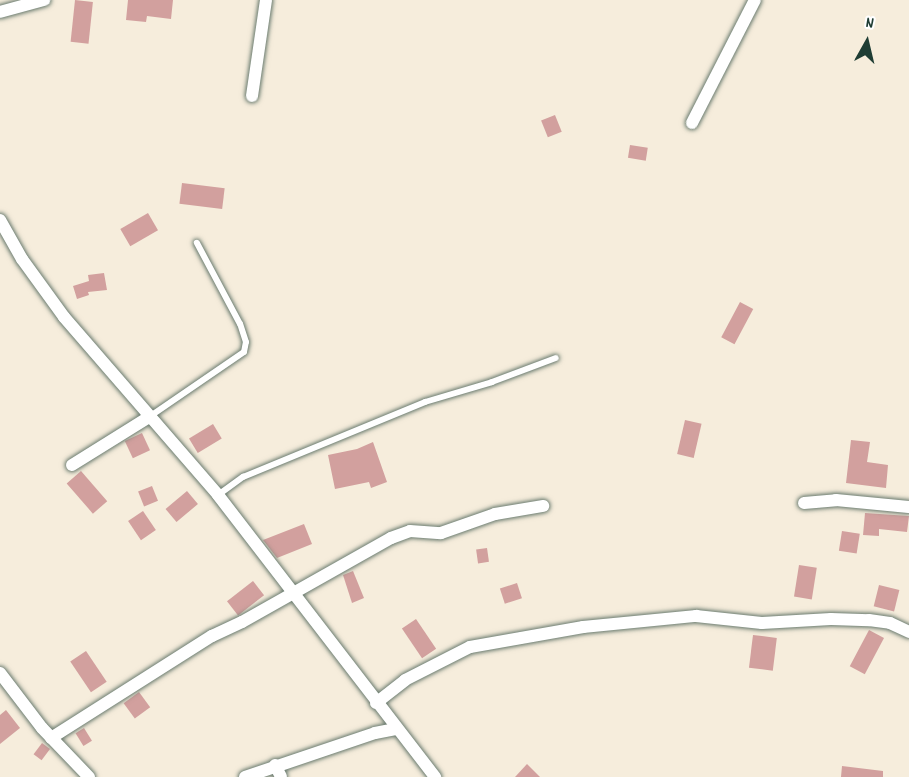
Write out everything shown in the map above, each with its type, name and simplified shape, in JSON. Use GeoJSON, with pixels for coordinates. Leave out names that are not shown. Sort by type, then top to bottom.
{"type":"FeatureCollection","features":[{"type":"Feature","properties":{"kind":"street"},"geometry":{"type":"LineString","coordinates":[[0,12],[44,0]]}},
{"type":"Feature","properties":{"kind":"street"},"geometry":{"type":"LineString","coordinates":[[252,96],[266,0]]}},
{"type":"Feature","properties":{"kind":"street"},"geometry":{"type":"LineString","coordinates":[[692,123],[756,0]]}},
{"type":"Feature","properties":{"kind":"street"},"geometry":{"type":"LineString","coordinates":[[0,220],[22,259],[64,317],[218,495],[435,777]]}},
{"type":"Feature","properties":{"kind":"street"},"geometry":{"type":"LineString","coordinates":[[72,465],[149,417]]}},
{"type":"Feature","properties":{"kind":"street"},"geometry":{"type":"LineString","coordinates":[[804,503],[836,500],[909,507]]}},
{"type":"Feature","properties":{"kind":"street"},"geometry":{"type":"LineString","coordinates":[[51,738],[212,636],[242,622],[291,592],[391,538],[410,531],[441,533],[495,514],[543,506]]}},
{"type":"Feature","properties":{"kind":"street"},"geometry":{"type":"LineString","coordinates":[[376,703],[405,680],[470,647],[583,627],[696,616],[762,623],[831,619],[869,620],[890,623],[909,632]]}},
{"type":"Feature","properties":{"kind":"street"},"geometry":{"type":"LineString","coordinates":[[0,673],[51,738],[89,777]]}},
{"type":"Feature","properties":{"kind":"street"},"geometry":{"type":"LineString","coordinates":[[245,777],[375,733],[396,729]]}},
{"type":"Feature","properties":{"kind":"street"},"geometry":{"type":"LineString","coordinates":[[275,765],[281,777]]}},
{"type":"Feature","properties":{"kind":"lane"},"geometry":{"type":"LineString","coordinates":[[149,417],[244,352],[246,342],[240,324],[197,243]]}},
{"type":"Feature","properties":{"kind":"lane"},"geometry":{"type":"LineString","coordinates":[[218,495],[243,477],[425,402],[492,382],[556,358]]}},
{"type":"Feature","properties":{"kind":"building"},"geometry":{"type":"Polygon","coordinates":[[[75,0],[93,2],[89,44],[71,42],[75,0]]]}},
{"type":"Feature","properties":{"kind":"building"},"geometry":{"type":"Polygon","coordinates":[[[128,0],[173,0],[171,19],[147,16],[146,22],[126,20],[128,0]]]}},
{"type":"Feature","properties":{"kind":"building"},"geometry":{"type":"Polygon","coordinates":[[[555,115],[562,132],[548,137],[541,121],[555,115]]]}},
{"type":"Feature","properties":{"kind":"building"},"geometry":{"type":"Polygon","coordinates":[[[630,145],[648,148],[646,161],[628,158],[630,145]]]}},
{"type":"Feature","properties":{"kind":"building"},"geometry":{"type":"Polygon","coordinates":[[[182,183],[225,188],[222,209],[179,204],[182,183]]]}},
{"type":"Feature","properties":{"kind":"building"},"geometry":{"type":"Polygon","coordinates":[[[148,213],[158,230],[130,246],[120,229],[148,213]]]}},
{"type":"Feature","properties":{"kind":"building"},"geometry":{"type":"Polygon","coordinates":[[[104,273],[107,290],[88,292],[89,295],[77,299],[73,286],[89,281],[88,275],[104,273]]]}},
{"type":"Feature","properties":{"kind":"building"},"geometry":{"type":"Polygon","coordinates":[[[740,302],[753,309],[734,344],[721,337],[740,302]]]}},
{"type":"Feature","properties":{"kind":"building"},"geometry":{"type":"Polygon","coordinates":[[[685,420],[702,424],[694,458],[677,454],[685,420]]]}},
{"type":"Feature","properties":{"kind":"building"},"geometry":{"type":"Polygon","coordinates":[[[213,424],[222,439],[198,453],[189,438],[213,424]]]}},
{"type":"Feature","properties":{"kind":"building"},"geometry":{"type":"Polygon","coordinates":[[[142,433],[150,450],[133,458],[125,441],[142,433]]]}},
{"type":"Feature","properties":{"kind":"building"},"geometry":{"type":"Polygon","coordinates":[[[851,440],[870,442],[867,462],[888,465],[886,488],[846,483],[851,440]]]}},
{"type":"Feature","properties":{"kind":"building"},"geometry":{"type":"Polygon","coordinates":[[[373,442],[387,482],[371,488],[369,482],[335,489],[328,455],[357,449],[373,442]]]}},
{"type":"Feature","properties":{"kind":"building"},"geometry":{"type":"Polygon","coordinates":[[[81,471],[107,501],[93,514],[67,483],[81,471]]]}},
{"type":"Feature","properties":{"kind":"building"},"geometry":{"type":"Polygon","coordinates":[[[152,486],[158,501],[144,506],[138,492],[152,486]]]}},
{"type":"Feature","properties":{"kind":"building"},"geometry":{"type":"Polygon","coordinates":[[[187,491],[198,504],[176,522],[166,509],[187,491]]]}},
{"type":"Feature","properties":{"kind":"building"},"geometry":{"type":"Polygon","coordinates":[[[143,511],[156,530],[141,540],[128,521],[143,511]]]}},
{"type":"Feature","properties":{"kind":"building"},"geometry":{"type":"Polygon","coordinates":[[[865,513],[909,516],[907,532],[879,529],[879,536],[863,535],[865,513]]]}},
{"type":"Feature","properties":{"kind":"building"},"geometry":{"type":"Polygon","coordinates":[[[304,524],[312,544],[277,558],[263,540],[304,524]]]}},
{"type":"Feature","properties":{"kind":"building"},"geometry":{"type":"Polygon","coordinates":[[[842,531],[860,534],[857,554],[839,551],[842,531]]]}},
{"type":"Feature","properties":{"kind":"building"},"geometry":{"type":"Polygon","coordinates":[[[487,548],[489,562],[478,563],[476,550],[487,548]]]}},
{"type":"Feature","properties":{"kind":"building"},"geometry":{"type":"Polygon","coordinates":[[[799,565],[817,568],[812,599],[794,597],[799,565]]]}},
{"type":"Feature","properties":{"kind":"building"},"geometry":{"type":"Polygon","coordinates":[[[353,571],[364,598],[352,603],[343,575],[353,571]]]}},
{"type":"Feature","properties":{"kind":"building"},"geometry":{"type":"Polygon","coordinates":[[[253,581],[264,595],[238,616],[227,601],[253,581]]]}},
{"type":"Feature","properties":{"kind":"building"},"geometry":{"type":"Polygon","coordinates":[[[517,583],[522,598],[505,604],[500,589],[517,583]]]}},
{"type":"Feature","properties":{"kind":"building"},"geometry":{"type":"Polygon","coordinates":[[[879,585],[899,590],[894,611],[874,606],[879,585]]]}},
{"type":"Feature","properties":{"kind":"building"},"geometry":{"type":"Polygon","coordinates":[[[416,619],[436,649],[422,658],[402,629],[416,619]]]}},
{"type":"Feature","properties":{"kind":"building"},"geometry":{"type":"Polygon","coordinates":[[[869,630],[884,638],[865,674],[850,666],[869,630]]]}},
{"type":"Feature","properties":{"kind":"building"},"geometry":{"type":"Polygon","coordinates":[[[753,635],[777,638],[773,671],[749,668],[753,635]]]}},
{"type":"Feature","properties":{"kind":"building"},"geometry":{"type":"Polygon","coordinates":[[[86,651],[107,682],[91,692],[70,662],[86,651]]]}},
{"type":"Feature","properties":{"kind":"building"},"geometry":{"type":"Polygon","coordinates":[[[139,692],[150,707],[135,719],[124,703],[139,692]]]}},
{"type":"Feature","properties":{"kind":"building"},"geometry":{"type":"Polygon","coordinates":[[[6,710],[20,728],[0,744],[0,715],[6,710]]]}},
{"type":"Feature","properties":{"kind":"building"},"geometry":{"type":"Polygon","coordinates":[[[84,728],[92,741],[83,746],[76,733],[84,728]]]}},
{"type":"Feature","properties":{"kind":"building"},"geometry":{"type":"Polygon","coordinates":[[[42,743],[50,749],[42,760],[34,754],[42,743]]]}},
{"type":"Feature","properties":{"kind":"building"},"geometry":{"type":"Polygon","coordinates":[[[527,764],[540,777],[515,777],[527,764]]]}},
{"type":"Feature","properties":{"kind":"building"},"geometry":{"type":"Polygon","coordinates":[[[842,766],[883,771],[883,777],[841,777],[842,766]]]}}]}
